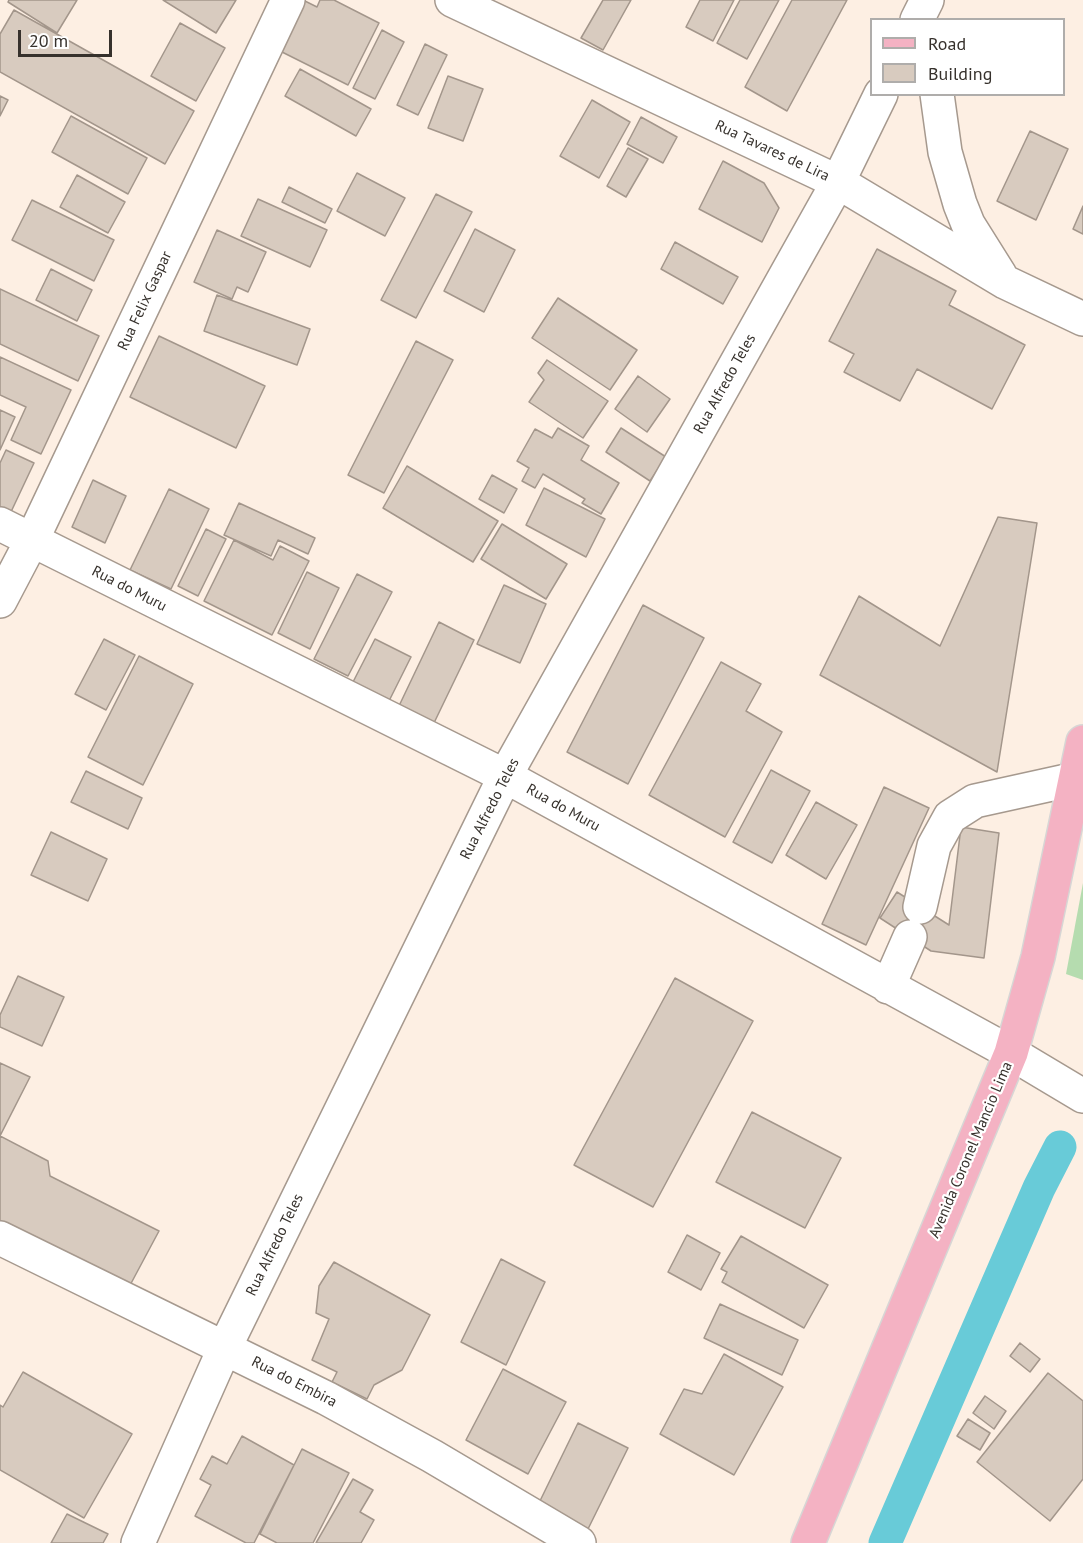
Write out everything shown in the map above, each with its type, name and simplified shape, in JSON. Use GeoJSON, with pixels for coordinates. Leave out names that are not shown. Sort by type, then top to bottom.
{"type":"FeatureCollection","features":[{"type":"Feature","properties":{"kind":"main road","name":"Avenida Coronel Mancio Lima"},"geometry":{"type":"LineString","coordinates":[[808,1543],[1011,1053],[1038,957],[1083,742]]}},
{"type":"Feature","properties":{"kind":"street","name":"Rua Felix Gaspar"},"geometry":{"type":"LineString","coordinates":[[0,601],[32,540],[288,0]]}},
{"type":"Feature","properties":{"kind":"street","name":"Rua Tavares de Lira"},"geometry":{"type":"LineString","coordinates":[[452,0],[838,182],[1005,282],[1083,319]]}},
{"type":"Feature","properties":{"kind":"street"},"geometry":{"type":"LineString","coordinates":[[918,18],[927,0]]}},
{"type":"Feature","properties":{"kind":"street"},"geometry":{"type":"LineString","coordinates":[[932,0],[933,18]]}},
{"type":"Feature","properties":{"kind":"street","name":"Rua Alfredo Teles"},"geometry":{"type":"LineString","coordinates":[[138,1543],[225,1347],[505,776],[838,182],[880,96]]}},
{"type":"Feature","properties":{"kind":"street"},"geometry":{"type":"LineString","coordinates":[[937,96],[945,152],[960,204],[968,224],[1005,282]]}},
{"type":"Feature","properties":{"kind":"street","name":"Rua do Muru"},"geometry":{"type":"LineString","coordinates":[[0,524],[505,776],[1011,1053],[1083,1096]]}},
{"type":"Feature","properties":{"kind":"street"},"geometry":{"type":"LineString","coordinates":[[888,987],[915,922],[934,846],[950,817],[975,801],[1075,778]]}},
{"type":"Feature","properties":{"kind":"street","name":"Rua do Embira"},"geometry":{"type":"LineString","coordinates":[[0,1238],[326,1398],[432,1456],[579,1543]]}},
{"type":"Feature","properties":{"kind":"green space"},"geometry":{"type":"Polygon","coordinates":[[[1083,883],[1083,980],[1066,974],[1083,883]]]}},
{"type":"Feature","properties":{"kind":"building"},"geometry":{"type":"Polygon","coordinates":[[[9,0],[77,0],[57,33],[8,2],[9,0]]]}},
{"type":"Feature","properties":{"kind":"building"},"geometry":{"type":"Polygon","coordinates":[[[163,0],[236,0],[216,33],[163,0]]]}},
{"type":"Feature","properties":{"kind":"building"},"geometry":{"type":"Polygon","coordinates":[[[303,0],[317,7],[320,0],[334,0],[379,23],[348,85],[278,50],[303,0]]]}},
{"type":"Feature","properties":{"kind":"building"},"geometry":{"type":"Polygon","coordinates":[[[603,0],[631,0],[603,50],[581,38],[603,0]]]}},
{"type":"Feature","properties":{"kind":"building"},"geometry":{"type":"Polygon","coordinates":[[[700,0],[734,0],[713,41],[686,27],[700,0]]]}},
{"type":"Feature","properties":{"kind":"building"},"geometry":{"type":"Polygon","coordinates":[[[740,0],[779,0],[747,59],[717,43],[740,0]]]}},
{"type":"Feature","properties":{"kind":"building"},"geometry":{"type":"Polygon","coordinates":[[[792,0],[847,0],[787,111],[745,87],[792,0]]]}},
{"type":"Feature","properties":{"kind":"building"},"geometry":{"type":"Polygon","coordinates":[[[14,10],[194,111],[165,164],[0,72],[0,34],[14,10]]]}},
{"type":"Feature","properties":{"kind":"building"},"geometry":{"type":"Polygon","coordinates":[[[180,23],[225,48],[196,101],[151,76],[180,23]]]}},
{"type":"Feature","properties":{"kind":"building"},"geometry":{"type":"Polygon","coordinates":[[[382,30],[404,42],[375,99],[353,88],[382,30]]]}},
{"type":"Feature","properties":{"kind":"building"},"geometry":{"type":"Polygon","coordinates":[[[425,44],[447,55],[418,115],[397,105],[425,44]]]}},
{"type":"Feature","properties":{"kind":"building"},"geometry":{"type":"Polygon","coordinates":[[[300,69],[371,109],[356,136],[285,96],[300,69]]]}},
{"type":"Feature","properties":{"kind":"building"},"geometry":{"type":"Polygon","coordinates":[[[448,76],[483,89],[463,141],[428,128],[448,76]]]}},
{"type":"Feature","properties":{"kind":"building"},"geometry":{"type":"Polygon","coordinates":[[[0,96],[8,100],[0,116],[0,96]]]}},
{"type":"Feature","properties":{"kind":"building"},"geometry":{"type":"Polygon","coordinates":[[[592,100],[630,122],[599,178],[560,156],[592,100]]]}},
{"type":"Feature","properties":{"kind":"building"},"geometry":{"type":"Polygon","coordinates":[[[71,116],[147,158],[128,194],[52,152],[71,116]]]}},
{"type":"Feature","properties":{"kind":"building"},"geometry":{"type":"Polygon","coordinates":[[[641,117],[677,137],[663,163],[627,144],[641,117]]]}},
{"type":"Feature","properties":{"kind":"building"},"geometry":{"type":"Polygon","coordinates":[[[1030,131],[1068,149],[1036,220],[997,201],[1030,131]]]}},
{"type":"Feature","properties":{"kind":"building"},"geometry":{"type":"Polygon","coordinates":[[[628,148],[648,159],[626,197],[607,186],[628,148]]]}},
{"type":"Feature","properties":{"kind":"building"},"geometry":{"type":"Polygon","coordinates":[[[723,161],[764,183],[779,208],[762,242],[699,209],[723,161]]]}},
{"type":"Feature","properties":{"kind":"building"},"geometry":{"type":"Polygon","coordinates":[[[357,173],[405,198],[385,236],[337,211],[357,173]]]}},
{"type":"Feature","properties":{"kind":"building"},"geometry":{"type":"Polygon","coordinates":[[[77,175],[125,202],[108,233],[60,207],[77,175]]]}},
{"type":"Feature","properties":{"kind":"building"},"geometry":{"type":"Polygon","coordinates":[[[289,187],[332,209],[325,223],[282,202],[289,187]]]}},
{"type":"Feature","properties":{"kind":"building"},"geometry":{"type":"Polygon","coordinates":[[[436,194],[472,212],[416,318],[381,300],[436,194]]]}},
{"type":"Feature","properties":{"kind":"building"},"geometry":{"type":"Polygon","coordinates":[[[258,199],[327,230],[310,267],[241,236],[258,199]]]}},
{"type":"Feature","properties":{"kind":"building"},"geometry":{"type":"Polygon","coordinates":[[[32,200],[114,240],[94,281],[12,240],[32,200]]]}},
{"type":"Feature","properties":{"kind":"building"},"geometry":{"type":"Polygon","coordinates":[[[1083,206],[1083,234],[1073,229],[1083,206]]]}},
{"type":"Feature","properties":{"kind":"building"},"geometry":{"type":"Polygon","coordinates":[[[475,229],[515,250],[484,312],[444,291],[475,229]]]}},
{"type":"Feature","properties":{"kind":"building"},"geometry":{"type":"Polygon","coordinates":[[[217,230],[266,252],[248,292],[237,287],[232,299],[194,282],[217,230]]]}},
{"type":"Feature","properties":{"kind":"building"},"geometry":{"type":"Polygon","coordinates":[[[675,242],[738,277],[723,304],[661,269],[675,242]]]}},
{"type":"Feature","properties":{"kind":"building"},"geometry":{"type":"Polygon","coordinates":[[[877,249],[956,291],[949,305],[1025,345],[992,409],[917,369],[900,401],[844,372],[854,354],[829,341],[877,249]]]}},
{"type":"Feature","properties":{"kind":"building"},"geometry":{"type":"Polygon","coordinates":[[[51,269],[92,290],[77,321],[36,300],[51,269]]]}},
{"type":"Feature","properties":{"kind":"building"},"geometry":{"type":"Polygon","coordinates":[[[0,289],[99,336],[78,381],[0,344],[0,289]]]}},
{"type":"Feature","properties":{"kind":"building"},"geometry":{"type":"Polygon","coordinates":[[[217,295],[310,329],[297,365],[204,331],[217,295]]]}},
{"type":"Feature","properties":{"kind":"building"},"geometry":{"type":"Polygon","coordinates":[[[558,298],[637,350],[610,390],[532,338],[558,298]]]}},
{"type":"Feature","properties":{"kind":"building"},"geometry":{"type":"Polygon","coordinates":[[[159,336],[265,386],[236,448],[130,397],[159,336]]]}},
{"type":"Feature","properties":{"kind":"building"},"geometry":{"type":"Polygon","coordinates":[[[416,341],[453,360],[384,493],[348,475],[416,341]]]}},
{"type":"Feature","properties":{"kind":"building"},"geometry":{"type":"Polygon","coordinates":[[[0,357],[71,390],[41,454],[11,440],[26,407],[0,395],[0,357]]]}},
{"type":"Feature","properties":{"kind":"building"},"geometry":{"type":"Polygon","coordinates":[[[547,360],[608,401],[583,438],[529,402],[544,380],[538,373],[547,360]]]}},
{"type":"Feature","properties":{"kind":"building"},"geometry":{"type":"Polygon","coordinates":[[[638,376],[670,399],[647,432],[615,409],[638,376]]]}},
{"type":"Feature","properties":{"kind":"building"},"geometry":{"type":"Polygon","coordinates":[[[0,410],[15,417],[0,450],[0,410]]]}},
{"type":"Feature","properties":{"kind":"building"},"geometry":{"type":"Polygon","coordinates":[[[558,428],[589,446],[581,460],[619,483],[601,514],[582,503],[585,499],[543,474],[535,488],[522,481],[529,468],[517,461],[535,429],[552,438],[558,428]]]}},
{"type":"Feature","properties":{"kind":"building"},"geometry":{"type":"Polygon","coordinates":[[[621,428],[666,457],[650,481],[606,452],[621,428]]]}},
{"type":"Feature","properties":{"kind":"building"},"geometry":{"type":"Polygon","coordinates":[[[6,450],[34,463],[10,514],[0,509],[0,463],[6,450]]]}},
{"type":"Feature","properties":{"kind":"building"},"geometry":{"type":"Polygon","coordinates":[[[407,466],[498,521],[473,562],[383,508],[407,466]]]}},
{"type":"Feature","properties":{"kind":"building"},"geometry":{"type":"Polygon","coordinates":[[[492,475],[517,489],[504,513],[479,499],[492,475]]]}},
{"type":"Feature","properties":{"kind":"building"},"geometry":{"type":"Polygon","coordinates":[[[93,480],[126,496],[105,543],[72,527],[93,480]]]}},
{"type":"Feature","properties":{"kind":"building"},"geometry":{"type":"Polygon","coordinates":[[[544,488],[605,519],[586,557],[526,525],[544,488]]]}},
{"type":"Feature","properties":{"kind":"building"},"geometry":{"type":"Polygon","coordinates":[[[169,489],[209,509],[171,589],[130,570],[169,489]]]}},
{"type":"Feature","properties":{"kind":"building"},"geometry":{"type":"Polygon","coordinates":[[[239,503],[315,538],[308,554],[278,540],[271,556],[224,535],[239,503]]]}},
{"type":"Feature","properties":{"kind":"building"},"geometry":{"type":"Polygon","coordinates":[[[998,517],[1037,523],[997,772],[820,675],[859,596],[940,646],[998,517]]]}},
{"type":"Feature","properties":{"kind":"building"},"geometry":{"type":"Polygon","coordinates":[[[502,524],[567,564],[546,599],[481,559],[502,524]]]}},
{"type":"Feature","properties":{"kind":"building"},"geometry":{"type":"Polygon","coordinates":[[[206,529],[226,539],[198,596],[178,586],[206,529]]]}},
{"type":"Feature","properties":{"kind":"building"},"geometry":{"type":"Polygon","coordinates":[[[234,540],[273,560],[280,546],[309,561],[272,635],[204,601],[234,540]]]}},
{"type":"Feature","properties":{"kind":"building"},"geometry":{"type":"Polygon","coordinates":[[[307,572],[339,588],[310,649],[278,633],[307,572]]]}},
{"type":"Feature","properties":{"kind":"building"},"geometry":{"type":"Polygon","coordinates":[[[357,574],[392,592],[348,676],[314,659],[357,574]]]}},
{"type":"Feature","properties":{"kind":"building"},"geometry":{"type":"Polygon","coordinates":[[[504,585],[546,604],[520,663],[477,644],[504,585]]]}},
{"type":"Feature","properties":{"kind":"building"},"geometry":{"type":"Polygon","coordinates":[[[643,605],[704,638],[628,784],[567,752],[643,605]]]}},
{"type":"Feature","properties":{"kind":"building"},"geometry":{"type":"Polygon","coordinates":[[[439,622],[474,640],[433,725],[398,708],[439,622]]]}},
{"type":"Feature","properties":{"kind":"building"},"geometry":{"type":"Polygon","coordinates":[[[104,639],[135,655],[106,710],[75,694],[104,639]]]}},
{"type":"Feature","properties":{"kind":"building"},"geometry":{"type":"Polygon","coordinates":[[[375,639],[411,657],[389,701],[353,682],[375,639]]]}},
{"type":"Feature","properties":{"kind":"building"},"geometry":{"type":"Polygon","coordinates":[[[139,656],[193,684],[143,785],[88,757],[139,656]]]}},
{"type":"Feature","properties":{"kind":"building"},"geometry":{"type":"Polygon","coordinates":[[[721,662],[761,684],[746,711],[782,732],[725,837],[649,795],[721,662]]]}},
{"type":"Feature","properties":{"kind":"building"},"geometry":{"type":"Polygon","coordinates":[[[771,770],[810,791],[772,863],[733,842],[771,770]]]}},
{"type":"Feature","properties":{"kind":"building"},"geometry":{"type":"Polygon","coordinates":[[[86,771],[142,798],[128,829],[71,802],[86,771]]]}},
{"type":"Feature","properties":{"kind":"building"},"geometry":{"type":"Polygon","coordinates":[[[884,787],[929,808],[866,945],[822,924],[884,787]]]}},
{"type":"Feature","properties":{"kind":"building"},"geometry":{"type":"Polygon","coordinates":[[[816,802],[857,825],[826,879],[786,855],[816,802]]]}},
{"type":"Feature","properties":{"kind":"building"},"geometry":{"type":"Polygon","coordinates":[[[961,827],[999,833],[984,958],[931,951],[880,918],[897,892],[949,925],[961,827]]]}},
{"type":"Feature","properties":{"kind":"building"},"geometry":{"type":"Polygon","coordinates":[[[51,832],[107,859],[88,901],[31,875],[51,832]]]}},
{"type":"Feature","properties":{"kind":"building"},"geometry":{"type":"Polygon","coordinates":[[[18,976],[64,997],[42,1046],[0,1027],[0,1015],[18,976]]]}},
{"type":"Feature","properties":{"kind":"building"},"geometry":{"type":"Polygon","coordinates":[[[675,978],[753,1021],[653,1207],[574,1165],[675,978]]]}},
{"type":"Feature","properties":{"kind":"building"},"geometry":{"type":"Polygon","coordinates":[[[0,1063],[30,1077],[0,1136],[0,1063]]]}},
{"type":"Feature","properties":{"kind":"building"},"geometry":{"type":"Polygon","coordinates":[[[752,1112],[841,1158],[805,1228],[716,1182],[752,1112]]]}},
{"type":"Feature","properties":{"kind":"building"},"geometry":{"type":"Polygon","coordinates":[[[0,1136],[48,1161],[50,1176],[159,1231],[128,1289],[0,1225],[0,1136]]]}},
{"type":"Feature","properties":{"kind":"building"},"geometry":{"type":"Polygon","coordinates":[[[687,1235],[720,1253],[701,1290],[668,1272],[687,1235]]]}},
{"type":"Feature","properties":{"kind":"building"},"geometry":{"type":"Polygon","coordinates":[[[741,1236],[828,1285],[804,1328],[722,1282],[727,1272],[721,1269],[741,1236]]]}},
{"type":"Feature","properties":{"kind":"building"},"geometry":{"type":"Polygon","coordinates":[[[501,1259],[545,1282],[506,1365],[461,1342],[501,1259]]]}},
{"type":"Feature","properties":{"kind":"building"},"geometry":{"type":"Polygon","coordinates":[[[334,1262],[430,1315],[402,1370],[374,1385],[367,1399],[332,1382],[337,1372],[312,1360],[329,1319],[316,1313],[319,1286],[334,1262]]]}},
{"type":"Feature","properties":{"kind":"building"},"geometry":{"type":"Polygon","coordinates":[[[720,1304],[798,1340],[782,1375],[704,1338],[720,1304]]]}},
{"type":"Feature","properties":{"kind":"building"},"geometry":{"type":"Polygon","coordinates":[[[1020,1343],[1040,1359],[1030,1372],[1010,1356],[1020,1343]]]}},
{"type":"Feature","properties":{"kind":"building"},"geometry":{"type":"Polygon","coordinates":[[[724,1354],[783,1387],[734,1475],[660,1434],[684,1389],[702,1394],[724,1354]]]}},
{"type":"Feature","properties":{"kind":"building"},"geometry":{"type":"Polygon","coordinates":[[[503,1369],[566,1402],[528,1474],[466,1440],[503,1369]]]}},
{"type":"Feature","properties":{"kind":"building"},"geometry":{"type":"Polygon","coordinates":[[[23,1372],[132,1434],[84,1518],[0,1470],[0,1405],[3,1407],[23,1372]]]}},
{"type":"Feature","properties":{"kind":"building"},"geometry":{"type":"Polygon","coordinates":[[[1048,1373],[1083,1401],[1083,1479],[1050,1521],[977,1462],[1048,1373]]]}},
{"type":"Feature","properties":{"kind":"building"},"geometry":{"type":"Polygon","coordinates":[[[985,1396],[1006,1411],[994,1429],[973,1413],[985,1396]]]}},
{"type":"Feature","properties":{"kind":"building"},"geometry":{"type":"Polygon","coordinates":[[[968,1419],[990,1433],[980,1450],[957,1436],[968,1419]]]}},
{"type":"Feature","properties":{"kind":"building"},"geometry":{"type":"Polygon","coordinates":[[[578,1423],[628,1448],[587,1531],[537,1507],[578,1423]]]}},
{"type":"Feature","properties":{"kind":"building"},"geometry":{"type":"Polygon","coordinates":[[[242,1436],[294,1465],[254,1543],[246,1543],[195,1516],[211,1485],[200,1479],[212,1456],[227,1464],[242,1436]]]}},
{"type":"Feature","properties":{"kind":"building"},"geometry":{"type":"Polygon","coordinates":[[[302,1449],[349,1473],[313,1543],[277,1543],[260,1534],[302,1449]]]}},
{"type":"Feature","properties":{"kind":"building"},"geometry":{"type":"Polygon","coordinates":[[[353,1479],[373,1490],[360,1512],[374,1520],[361,1543],[316,1543],[353,1479]]]}},
{"type":"Feature","properties":{"kind":"building"},"geometry":{"type":"Polygon","coordinates":[[[67,1514],[108,1534],[103,1543],[51,1543],[67,1514]]]}},
{"type":"Feature","properties":{"kind":"waterway"},"geometry":{"type":"LineString","coordinates":[[885,1543],[1039,1188],[1060,1147]]}}]}
